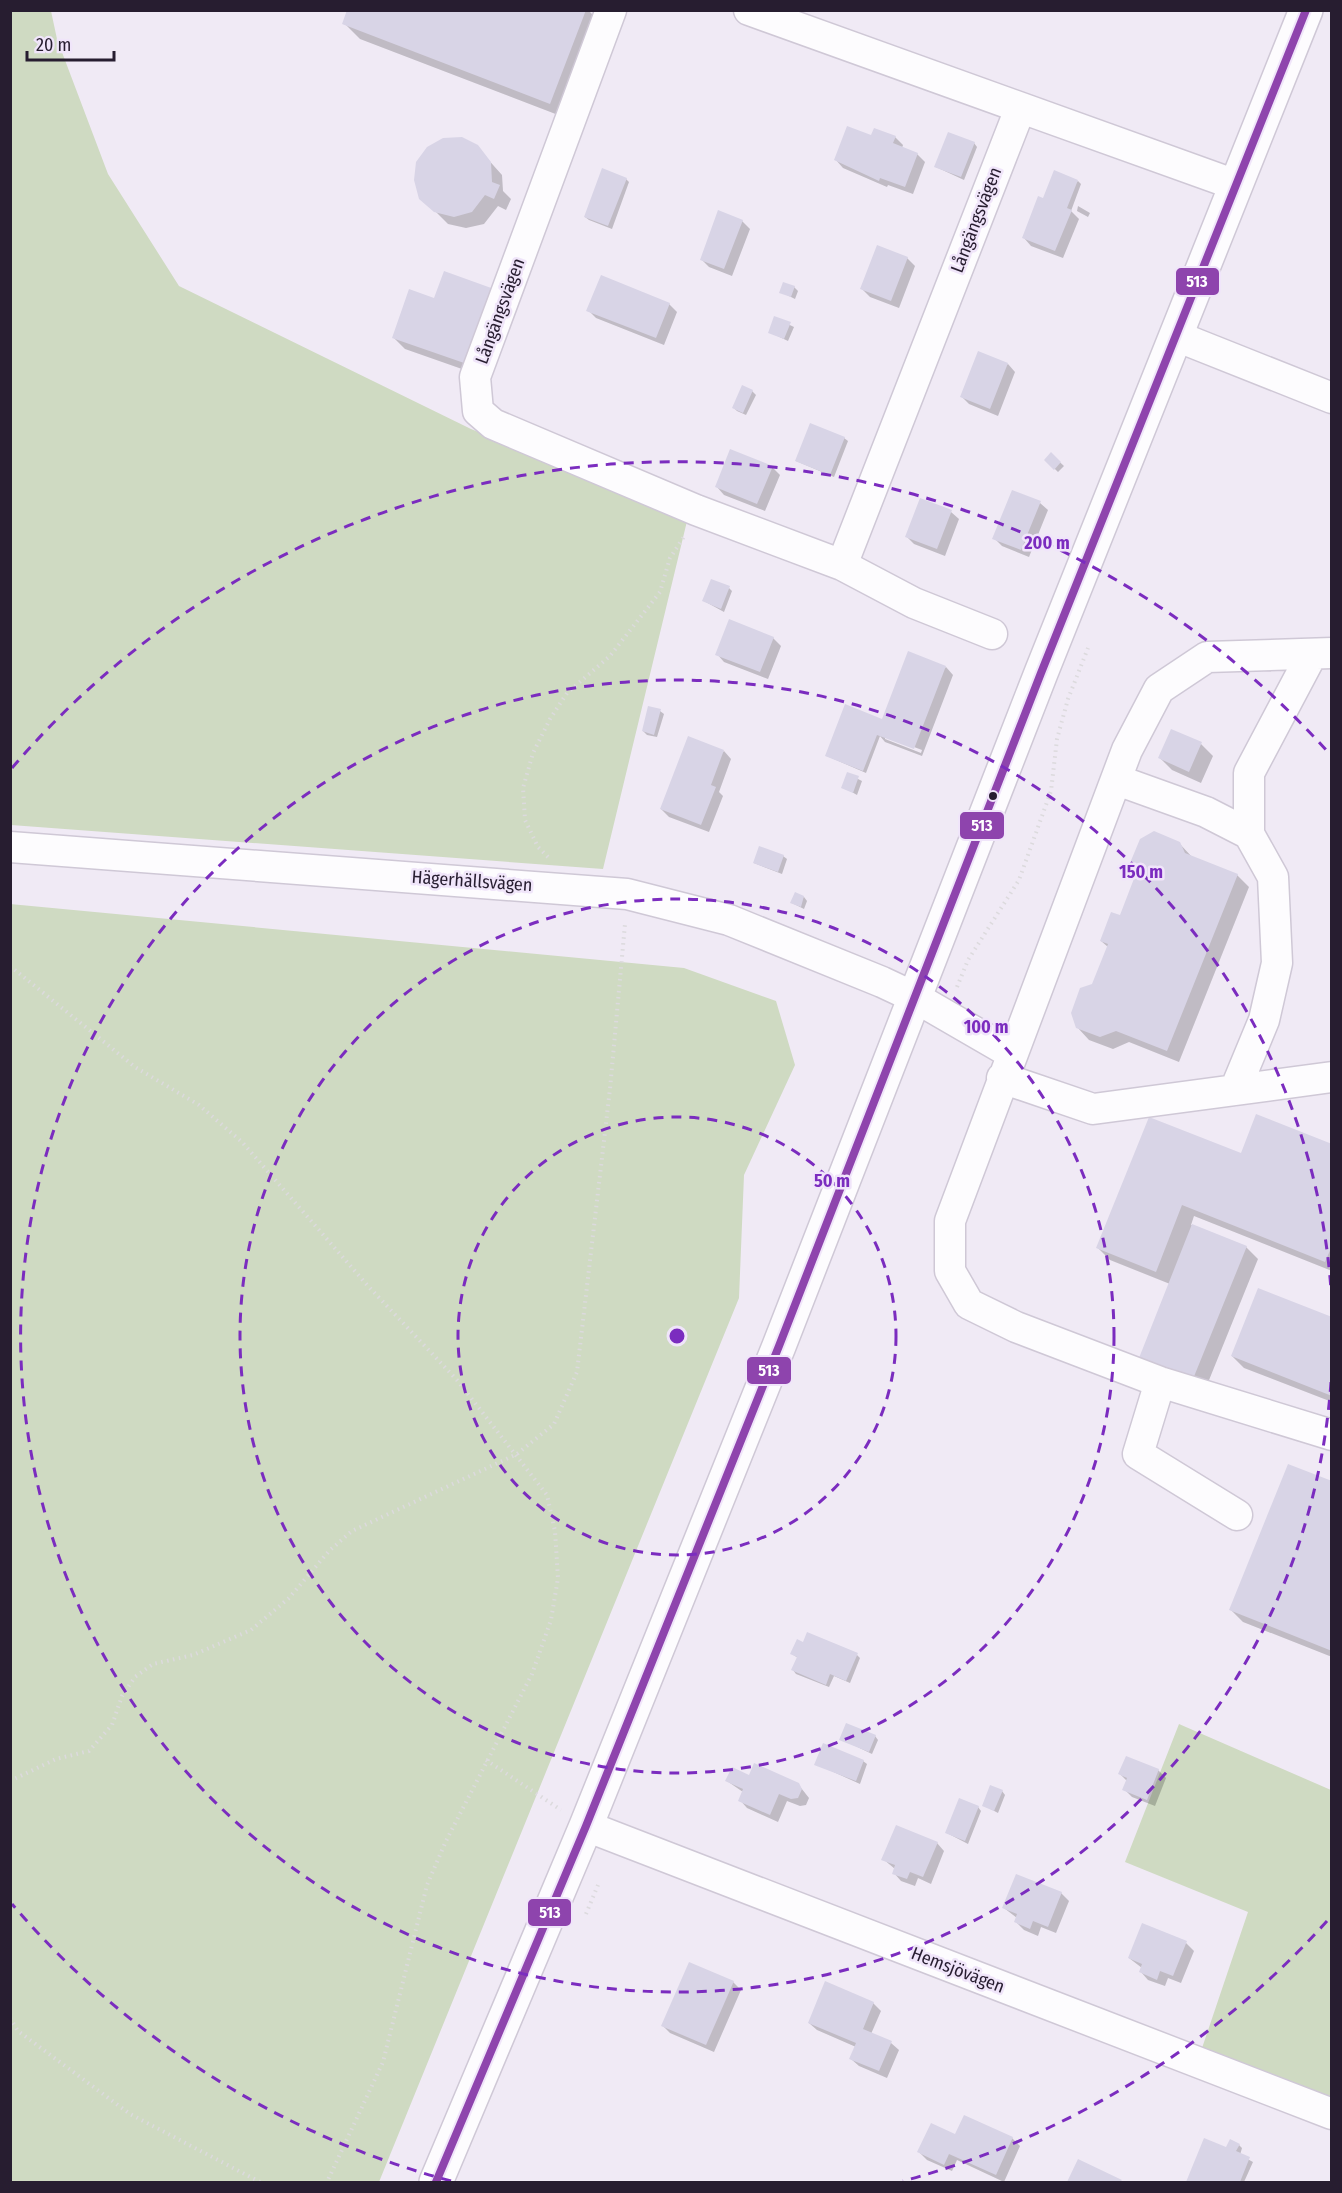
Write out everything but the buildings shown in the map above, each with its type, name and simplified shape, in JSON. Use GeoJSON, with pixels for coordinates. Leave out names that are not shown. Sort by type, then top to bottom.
{"type":"FeatureCollection","features":[{"type":"Feature","properties":{"kind":"main road"},"geometry":{"type":"LineString","coordinates":[[436,2182],[586,1826],[780,1346],[1046,662],[1306,10]]}},
{"type":"Feature","properties":{"kind":"street","name":"Långängsvägen"},"geometry":{"type":"LineString","coordinates":[[611,10],[475,377],[478,411],[493,424],[696,510],[842,565],[914,603],[992,634]]}},
{"type":"Feature","properties":{"kind":"street"},"geometry":{"type":"LineString","coordinates":[[749,10],[1236,185]]}},
{"type":"Feature","properties":{"kind":"street","name":"Långängsvägen"},"geometry":{"type":"LineString","coordinates":[[842,565],[1020,109]]}},
{"type":"Feature","properties":{"kind":"street"},"geometry":{"type":"LineString","coordinates":[[1176,336],[1332,398]]}},
{"type":"Feature","properties":{"kind":"street"},"geometry":{"type":"LineString","coordinates":[[1322,653],[1207,657],[1159,689],[1127,750],[1118,780],[1006,1066],[950,1221],[950,1271],[969,1304],[1016,1327],[1160,1382],[1332,1435]]}},
{"type":"Feature","properties":{"kind":"street"},"geometry":{"type":"LineString","coordinates":[[1235,1090],[1264,1020],[1277,963],[1273,877],[1250,834],[1249,773],[1322,653]]}},
{"type":"Feature","properties":{"kind":"street"},"geometry":{"type":"LineString","coordinates":[[1118,780],[1206,812],[1250,834]]}},
{"type":"Feature","properties":{"kind":"street","name":"Hägerhällsvägen"},"geometry":{"type":"LineString","coordinates":[[10,847],[627,894],[729,920],[916,998],[1006,1066],[1093,1109],[1332,1077]]}},
{"type":"Feature","properties":{"kind":"street"},"geometry":{"type":"LineString","coordinates":[[1160,1382],[1138,1454],[1237,1515]]}},
{"type":"Feature","properties":{"kind":"street","name":"Hemsjövägen"},"geometry":{"type":"LineString","coordinates":[[586,1826],[1332,2114]]}},
{"type":"Feature","properties":{"kind":"path"},"geometry":{"type":"LineString","coordinates":[[574,889],[538,847],[525,820],[523,788],[533,753],[550,719],[567,693],[610,656],[660,592],[670,558],[685,537],[696,510]]}},
{"type":"Feature","properties":{"kind":"path"},"geometry":{"type":"LineString","coordinates":[[10,1780],[56,1759],[89,1751],[112,1725],[122,1696],[135,1677],[153,1664],[193,1655],[251,1630],[288,1598],[329,1551],[351,1532],[517,1454],[554,1424],[577,1372],[610,1089],[627,894]]}},
{"type":"Feature","properties":{"kind":"path"},"geometry":{"type":"LineString","coordinates":[[10,966],[135,1067],[199,1105],[242,1142],[368,1286],[457,1380],[547,1495],[555,1531],[558,1578],[551,1620],[532,1674],[486,1760],[427,1885],[383,2062],[327,2182]]}},
{"type":"Feature","properties":{"kind":"path"},"geometry":{"type":"LineString","coordinates":[[486,1760],[586,1826]]}},
{"type":"Feature","properties":{"kind":"path"},"geometry":{"type":"LineString","coordinates":[[10,2018],[18,2031],[130,2114],[260,2182]]}},
{"type":"Feature","properties":{"kind":"green space"},"geometry":{"type":"Polygon","coordinates":[[[10,11],[51,11],[57,39],[108,174],[179,286],[471,429],[688,517],[603,869],[11,825],[10,11]]]}},
{"type":"Feature","properties":{"kind":"green space"},"geometry":{"type":"Polygon","coordinates":[[[10,904],[684,968],[776,1001],[795,1065],[744,1175],[739,1298],[379,2182],[11,2182],[10,904]]]}},
{"type":"Feature","properties":{"kind":"green space"},"geometry":{"type":"Polygon","coordinates":[[[1179,1724],[1331,1790],[1331,2103],[1200,2054],[1248,1912],[1125,1862],[1179,1724]]]}},
{"type":"Feature","properties":{"kind":"transit line","name":"513"},"geometry":{"type":"LineString","coordinates":[[436,2182],[586,1826],[779,1346],[1041,673],[1306,10]]}}]}
